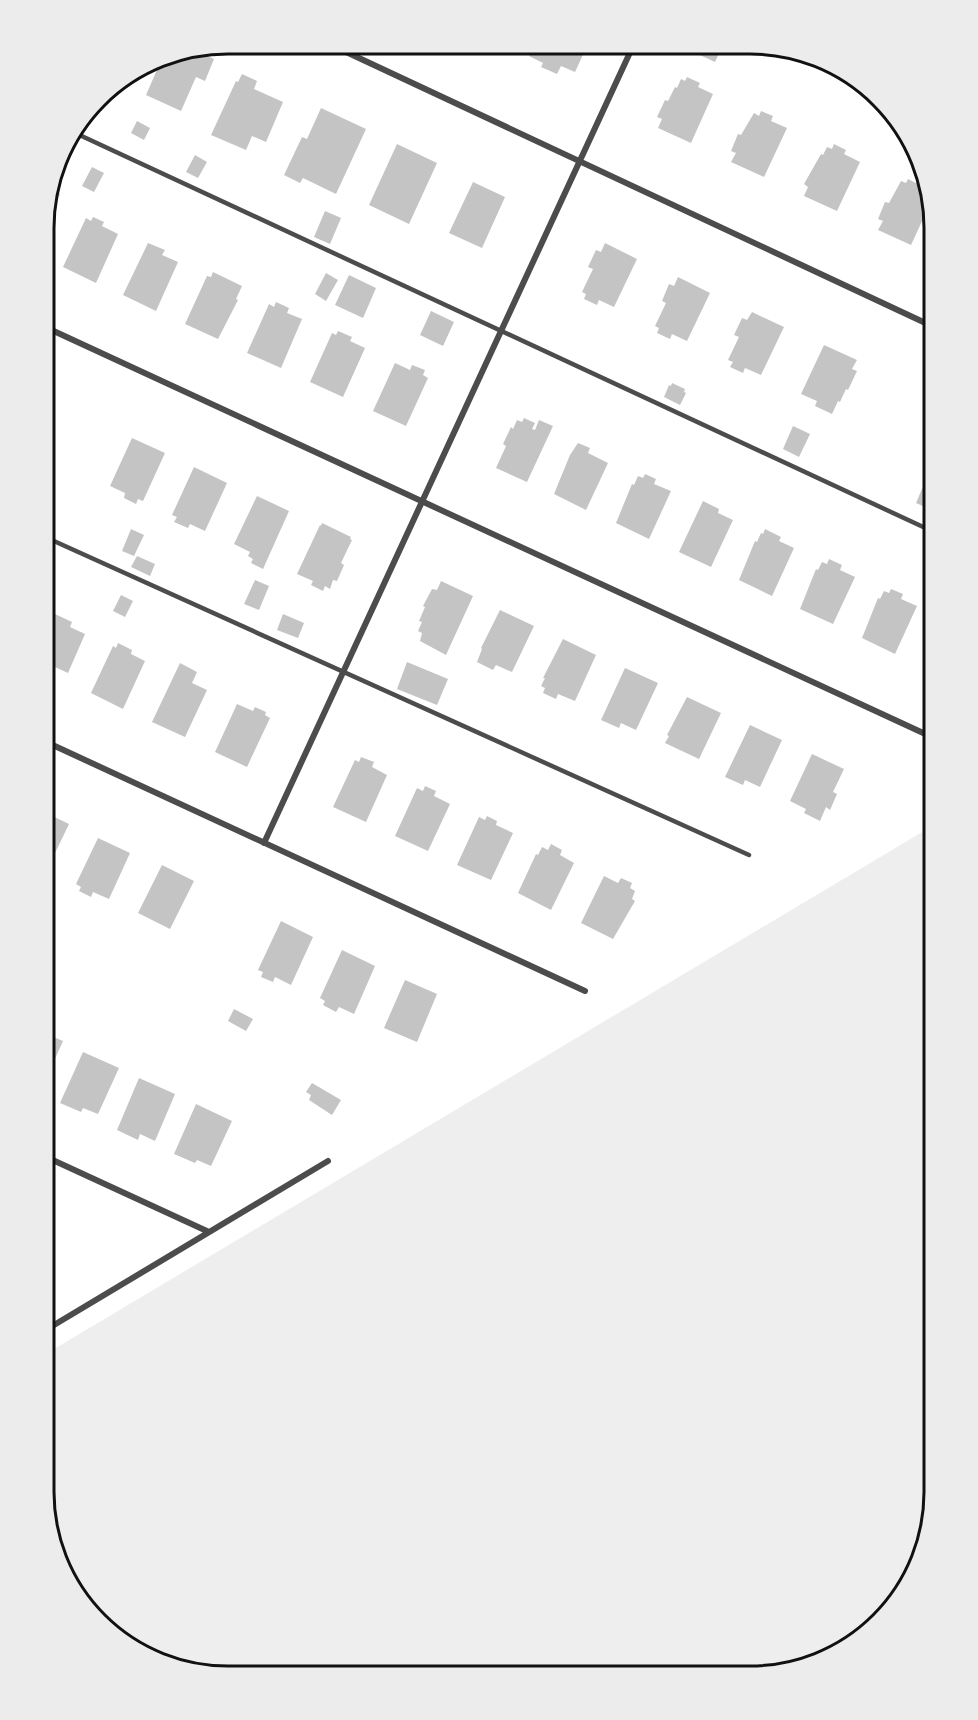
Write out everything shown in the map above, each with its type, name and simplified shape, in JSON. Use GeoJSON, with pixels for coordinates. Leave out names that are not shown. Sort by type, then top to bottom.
{"type":"FeatureCollection","features":[{"type":"Feature","properties":{"kind":"street"},"geometry":{"type":"LineString","coordinates":[[351,54],[924,322]]}},
{"type":"Feature","properties":{"kind":"street"},"geometry":{"type":"LineString","coordinates":[[264,843],[629,54]]}},
{"type":"Feature","properties":{"kind":"street"},"geometry":{"type":"LineString","coordinates":[[54,331],[924,733]]}},
{"type":"Feature","properties":{"kind":"street"},"geometry":{"type":"LineString","coordinates":[[54,746],[585,991]]}},
{"type":"Feature","properties":{"kind":"street"},"geometry":{"type":"LineString","coordinates":[[54,1161],[209,1232]]}},
{"type":"Feature","properties":{"kind":"street"},"geometry":{"type":"LineString","coordinates":[[54,1325],[328,1161]]}},
{"type":"Feature","properties":{"kind":"lane"},"geometry":{"type":"LineString","coordinates":[[80,135],[924,527]]}},
{"type":"Feature","properties":{"kind":"lane"},"geometry":{"type":"LineString","coordinates":[[54,541],[749,855]]}},
{"type":"Feature","properties":{"kind":"shaded area"},"geometry":{"type":"Polygon","coordinates":[[[924,831],[924,1503],[918,1537],[901,1579],[873,1615],[847,1637],[806,1657],[773,1665],[750,1666],[228,1666],[205,1665],[161,1653],[141,1643],[105,1615],[77,1579],[63,1548],[54,1503],[54,1349],[924,831]]]}},
{"type":"Feature","properties":{"kind":"building"},"geometry":{"type":"Polygon","coordinates":[[[530,54],[583,54],[575,72],[561,66],[557,74],[541,67],[543,63],[529,56],[530,54]]]}},
{"type":"Feature","properties":{"kind":"building"},"geometry":{"type":"Polygon","coordinates":[[[698,54],[719,54],[715,62],[698,54]]]}},
{"type":"Feature","properties":{"kind":"building"},"geometry":{"type":"Polygon","coordinates":[[[206,55],[214,59],[205,81],[196,77],[181,111],[146,95],[157,69],[194,57],[206,55]]]}},
{"type":"Feature","properties":{"kind":"building"},"geometry":{"type":"Polygon","coordinates":[[[242,74],[257,81],[254,89],[283,102],[266,142],[252,136],[246,150],[211,135],[236,81],[238,82],[242,74]]]}},
{"type":"Feature","properties":{"kind":"building"},"geometry":{"type":"Polygon","coordinates":[[[687,77],[700,83],[698,87],[713,94],[691,143],[658,128],[662,119],[657,117],[665,100],[668,101],[681,79],[685,81],[687,77]]]}},
{"type":"Feature","properties":{"kind":"building"},"geometry":{"type":"Polygon","coordinates":[[[321,108],[366,129],[336,194],[303,178],[300,183],[284,175],[302,137],[307,139],[321,108]]]}},
{"type":"Feature","properties":{"kind":"building"},"geometry":{"type":"Polygon","coordinates":[[[761,111],[773,116],[771,121],[787,128],[764,177],[731,162],[736,153],[731,151],[738,134],[741,135],[754,113],[759,116],[761,111]]]}},
{"type":"Feature","properties":{"kind":"building"},"geometry":{"type":"Polygon","coordinates":[[[137,121],[150,128],[144,140],[131,133],[137,121]]]}},
{"type":"Feature","properties":{"kind":"building"},"geometry":{"type":"Polygon","coordinates":[[[397,144],[437,163],[409,224],[369,205],[397,144]]]}},
{"type":"Feature","properties":{"kind":"building"},"geometry":{"type":"Polygon","coordinates":[[[834,144],[846,150],[844,154],[860,162],[837,211],[804,196],[808,187],[804,184],[821,154],[823,155],[827,147],[832,149],[834,144]]]}},
{"type":"Feature","properties":{"kind":"building"},"geometry":{"type":"Polygon","coordinates":[[[195,155],[207,162],[198,178],[186,172],[195,155]]]}},
{"type":"Feature","properties":{"kind":"building"},"geometry":{"type":"Polygon","coordinates":[[[92,167],[104,173],[94,192],[82,186],[92,167]]]}},
{"type":"Feature","properties":{"kind":"building"},"geometry":{"type":"Polygon","coordinates":[[[908,179],[918,184],[923,205],[924,218],[911,245],[878,230],[883,221],[878,219],[885,202],[889,203],[901,181],[906,183],[908,179]]]}},
{"type":"Feature","properties":{"kind":"building"},"geometry":{"type":"Polygon","coordinates":[[[473,182],[505,197],[482,248],[449,233],[473,182]]]}},
{"type":"Feature","properties":{"kind":"building"},"geometry":{"type":"Polygon","coordinates":[[[57,193],[60,194],[55,206],[57,207],[55,212],[55,205],[57,193]]]}},
{"type":"Feature","properties":{"kind":"building"},"geometry":{"type":"Polygon","coordinates":[[[325,211],[341,218],[330,244],[314,237],[325,211]]]}},
{"type":"Feature","properties":{"kind":"building"},"geometry":{"type":"Polygon","coordinates":[[[93,217],[104,222],[102,226],[118,234],[96,283],[63,267],[86,218],[91,221],[93,217]]]}},
{"type":"Feature","properties":{"kind":"building"},"geometry":{"type":"Polygon","coordinates":[[[148,243],[165,250],[162,255],[178,262],[156,311],[123,295],[148,243]]]}},
{"type":"Feature","properties":{"kind":"building"},"geometry":{"type":"Polygon","coordinates":[[[605,243],[637,259],[614,307],[599,300],[597,305],[584,299],[586,294],[582,292],[593,269],[588,267],[596,250],[601,252],[605,243]]]}},
{"type":"Feature","properties":{"kind":"building"},"geometry":{"type":"Polygon","coordinates":[[[213,272],[242,286],[236,299],[238,300],[218,339],[185,324],[207,276],[211,277],[213,272]]]}},
{"type":"Feature","properties":{"kind":"building"},"geometry":{"type":"Polygon","coordinates":[[[326,273],[338,280],[326,301],[315,294],[326,273]]]}},
{"type":"Feature","properties":{"kind":"building"},"geometry":{"type":"Polygon","coordinates":[[[349,275],[376,288],[363,318],[335,305],[349,275]]]}},
{"type":"Feature","properties":{"kind":"building"},"geometry":{"type":"Polygon","coordinates":[[[678,277],[710,293],[687,341],[672,334],[670,339],[657,333],[659,328],[655,326],[666,303],[662,301],[669,284],[674,286],[678,277]]]}},
{"type":"Feature","properties":{"kind":"building"},"geometry":{"type":"Polygon","coordinates":[[[276,302],[289,308],[287,313],[302,319],[281,368],[247,353],[269,304],[274,307],[276,302]]]}},
{"type":"Feature","properties":{"kind":"building"},"geometry":{"type":"Polygon","coordinates":[[[431,311],[454,322],[443,346],[420,335],[431,311]]]}},
{"type":"Feature","properties":{"kind":"building"},"geometry":{"type":"Polygon","coordinates":[[[752,312],[784,327],[761,375],[745,368],[743,373],[730,367],[733,362],[728,360],[739,337],[734,335],[742,318],[747,320],[752,312]]]}},
{"type":"Feature","properties":{"kind":"building"},"geometry":{"type":"Polygon","coordinates":[[[338,331],[352,337],[350,341],[365,348],[343,397],[310,382],[332,333],[336,335],[338,331]]]}},
{"type":"Feature","properties":{"kind":"building"},"geometry":{"type":"Polygon","coordinates":[[[824,345],[857,360],[852,369],[857,371],[832,414],[815,406],[817,401],[801,394],[824,345]]]}},
{"type":"Feature","properties":{"kind":"building"},"geometry":{"type":"Polygon","coordinates":[[[395,363],[410,370],[412,365],[425,370],[423,375],[428,378],[406,426],[373,411],[395,363]]]}},
{"type":"Feature","properties":{"kind":"building"},"geometry":{"type":"Polygon","coordinates":[[[672,383],[685,389],[686,393],[680,405],[664,397],[672,383]]]}},
{"type":"Feature","properties":{"kind":"building"},"geometry":{"type":"Polygon","coordinates":[[[524,418],[535,423],[532,429],[535,430],[539,420],[553,426],[527,482],[496,468],[506,446],[503,444],[511,427],[513,429],[517,420],[522,422],[524,418]]]}},
{"type":"Feature","properties":{"kind":"building"},"geometry":{"type":"Polygon","coordinates":[[[793,426],[810,434],[799,457],[783,449],[793,426]]]}},
{"type":"Feature","properties":{"kind":"building"},"geometry":{"type":"Polygon","coordinates":[[[132,438],[165,453],[143,501],[138,499],[136,504],[124,498],[125,493],[110,486],[132,438]]]}},
{"type":"Feature","properties":{"kind":"building"},"geometry":{"type":"Polygon","coordinates":[[[578,443],[590,448],[588,453],[608,463],[586,510],[554,494],[570,455],[578,443]]]}},
{"type":"Feature","properties":{"kind":"building"},"geometry":{"type":"Polygon","coordinates":[[[194,467],[227,483],[205,531],[190,524],[188,528],[174,522],[177,517],[172,515],[194,467]]]}},
{"type":"Feature","properties":{"kind":"building"},"geometry":{"type":"Polygon","coordinates":[[[645,474],[656,479],[654,484],[671,491],[649,539],[616,523],[632,484],[634,485],[638,476],[643,478],[645,474]]]}},
{"type":"Feature","properties":{"kind":"building"},"geometry":{"type":"Polygon","coordinates":[[[924,484],[924,507],[916,503],[924,484]]]}},
{"type":"Feature","properties":{"kind":"building"},"geometry":{"type":"Polygon","coordinates":[[[257,496],[289,511],[263,569],[251,563],[253,559],[248,556],[250,552],[234,544],[257,496]]]}},
{"type":"Feature","properties":{"kind":"building"},"geometry":{"type":"Polygon","coordinates":[[[703,501],[719,509],[718,513],[733,520],[711,567],[679,552],[703,501]]]}},
{"type":"Feature","properties":{"kind":"building"},"geometry":{"type":"Polygon","coordinates":[[[322,523],[351,537],[352,540],[341,563],[344,565],[337,581],[333,580],[330,589],[325,586],[323,591],[311,585],[313,581],[297,574],[322,523]]]}},
{"type":"Feature","properties":{"kind":"building"},"geometry":{"type":"Polygon","coordinates":[[[131,529],[144,535],[134,556],[122,551],[131,529]]]}},
{"type":"Feature","properties":{"kind":"building"},"geometry":{"type":"Polygon","coordinates":[[[765,529],[781,537],[779,541],[794,548],[772,596],[739,580],[755,541],[757,542],[765,529]]]}},
{"type":"Feature","properties":{"kind":"building"},"geometry":{"type":"Polygon","coordinates":[[[137,556],[155,564],[150,576],[131,567],[137,556]]]}},
{"type":"Feature","properties":{"kind":"building"},"geometry":{"type":"Polygon","coordinates":[[[829,559],[842,565],[840,570],[855,577],[833,624],[800,609],[816,569],[818,570],[822,562],[827,564],[829,559]]]}},
{"type":"Feature","properties":{"kind":"building"},"geometry":{"type":"Polygon","coordinates":[[[255,580],[269,586],[259,610],[244,604],[255,580]]]}},
{"type":"Feature","properties":{"kind":"building"},"geometry":{"type":"Polygon","coordinates":[[[441,581],[473,596],[446,655],[420,641],[422,633],[418,631],[422,622],[419,621],[425,607],[423,606],[432,589],[437,590],[441,581]]]}},
{"type":"Feature","properties":{"kind":"building"},"geometry":{"type":"Polygon","coordinates":[[[891,589],[903,594],[901,599],[917,606],[895,654],[862,638],[878,598],[880,599],[884,591],[889,593],[891,589]]]}},
{"type":"Feature","properties":{"kind":"building"},"geometry":{"type":"Polygon","coordinates":[[[121,595],[133,601],[125,617],[113,611],[121,595]]]}},
{"type":"Feature","properties":{"kind":"building"},"geometry":{"type":"Polygon","coordinates":[[[500,610],[534,626],[512,672],[496,665],[493,670],[477,662],[481,648],[500,610]]]}},
{"type":"Feature","properties":{"kind":"building"},"geometry":{"type":"Polygon","coordinates":[[[55,614],[72,622],[70,627],[85,634],[68,673],[54,667],[55,614]]]}},
{"type":"Feature","properties":{"kind":"building"},"geometry":{"type":"Polygon","coordinates":[[[283,614],[304,623],[298,638],[277,630],[283,614]]]}},
{"type":"Feature","properties":{"kind":"building"},"geometry":{"type":"Polygon","coordinates":[[[563,639],[596,655],[575,701],[558,694],[556,699],[543,693],[545,688],[541,686],[563,639]]]}},
{"type":"Feature","properties":{"kind":"building"},"geometry":{"type":"Polygon","coordinates":[[[118,643],[132,650],[131,654],[145,661],[123,709],[91,693],[113,646],[116,648],[118,643]]]}},
{"type":"Feature","properties":{"kind":"building"},"geometry":{"type":"Polygon","coordinates":[[[407,662],[448,679],[437,705],[397,689],[407,662]]]}},
{"type":"Feature","properties":{"kind":"building"},"geometry":{"type":"Polygon","coordinates":[[[180,663],[197,672],[192,683],[207,690],[185,737],[152,722],[180,663]]]}},
{"type":"Feature","properties":{"kind":"building"},"geometry":{"type":"Polygon","coordinates":[[[625,668],[658,683],[636,730],[621,723],[619,728],[601,720],[625,668]]]}},
{"type":"Feature","properties":{"kind":"building"},"geometry":{"type":"Polygon","coordinates":[[[687,697],[721,713],[699,759],[665,743],[687,697]]]}},
{"type":"Feature","properties":{"kind":"building"},"geometry":{"type":"Polygon","coordinates":[[[237,704],[253,711],[255,707],[266,712],[265,715],[270,718],[247,767],[215,752],[237,704]]]}},
{"type":"Feature","properties":{"kind":"building"},"geometry":{"type":"Polygon","coordinates":[[[750,725],[782,740],[760,787],[745,780],[743,785],[725,777],[750,725]]]}},
{"type":"Feature","properties":{"kind":"building"},"geometry":{"type":"Polygon","coordinates":[[[812,754],[844,769],[833,792],[837,794],[830,810],[826,807],[820,821],[804,813],[806,809],[790,801],[812,754]]]}},
{"type":"Feature","properties":{"kind":"building"},"geometry":{"type":"Polygon","coordinates":[[[361,757],[374,762],[372,767],[387,775],[366,822],[333,807],[355,760],[359,762],[361,757]]]}},
{"type":"Feature","properties":{"kind":"building"},"geometry":{"type":"Polygon","coordinates":[[[425,786],[436,791],[434,796],[450,804],[428,851],[395,836],[417,788],[423,791],[425,786]]]}},
{"type":"Feature","properties":{"kind":"building"},"geometry":{"type":"Polygon","coordinates":[[[487,816],[497,821],[496,825],[513,833],[491,880],[457,865],[479,817],[485,820],[487,816]]]}},
{"type":"Feature","properties":{"kind":"building"},"geometry":{"type":"Polygon","coordinates":[[[54,817],[69,824],[54,855],[54,817]]]}},
{"type":"Feature","properties":{"kind":"building"},"geometry":{"type":"Polygon","coordinates":[[[98,838],[130,853],[109,899],[93,892],[91,897],[79,891],[81,887],[76,884],[98,838]]]}},
{"type":"Feature","properties":{"kind":"building"},"geometry":{"type":"Polygon","coordinates":[[[551,844],[562,850],[560,855],[574,863],[551,910],[518,893],[536,854],[538,855],[542,847],[548,850],[551,844]]]}},
{"type":"Feature","properties":{"kind":"building"},"geometry":{"type":"Polygon","coordinates":[[[162,865],[194,881],[170,929],[138,913],[162,865]]]}},
{"type":"Feature","properties":{"kind":"building"},"geometry":{"type":"Polygon","coordinates":[[[604,876],[618,883],[621,878],[632,883],[630,888],[635,891],[632,899],[635,901],[613,939],[581,923],[604,876]]]}},
{"type":"Feature","properties":{"kind":"building"},"geometry":{"type":"Polygon","coordinates":[[[281,921],[313,937],[291,985],[275,977],[273,982],[261,977],[263,972],[258,970],[281,921]]]}},
{"type":"Feature","properties":{"kind":"building"},"geometry":{"type":"Polygon","coordinates":[[[342,950],[375,966],[354,1014],[339,1007],[336,1012],[323,1005],[325,1001],[320,998],[342,950]]]}},
{"type":"Feature","properties":{"kind":"building"},"geometry":{"type":"Polygon","coordinates":[[[405,980],[437,994],[417,1042],[384,1028],[405,980]]]}},
{"type":"Feature","properties":{"kind":"building"},"geometry":{"type":"Polygon","coordinates":[[[234,1009],[253,1019],[246,1031],[228,1021],[234,1009]]]}},
{"type":"Feature","properties":{"kind":"building"},"geometry":{"type":"Polygon","coordinates":[[[54,1037],[63,1041],[54,1061],[54,1037]]]}},
{"type":"Feature","properties":{"kind":"building"},"geometry":{"type":"Polygon","coordinates":[[[83,1052],[119,1068],[98,1114],[83,1108],[81,1112],[60,1103],[83,1052]]]}},
{"type":"Feature","properties":{"kind":"building"},"geometry":{"type":"Polygon","coordinates":[[[139,1078],[175,1094],[155,1141],[140,1134],[138,1140],[117,1130],[139,1078]]]}},
{"type":"Feature","properties":{"kind":"building"},"geometry":{"type":"Polygon","coordinates":[[[312,1083],[341,1100],[332,1115],[309,1100],[311,1095],[306,1092],[312,1083]]]}},
{"type":"Feature","properties":{"kind":"building"},"geometry":{"type":"Polygon","coordinates":[[[196,1104],[232,1121],[211,1166],[197,1160],[195,1163],[174,1154],[196,1104]]]}}]}
